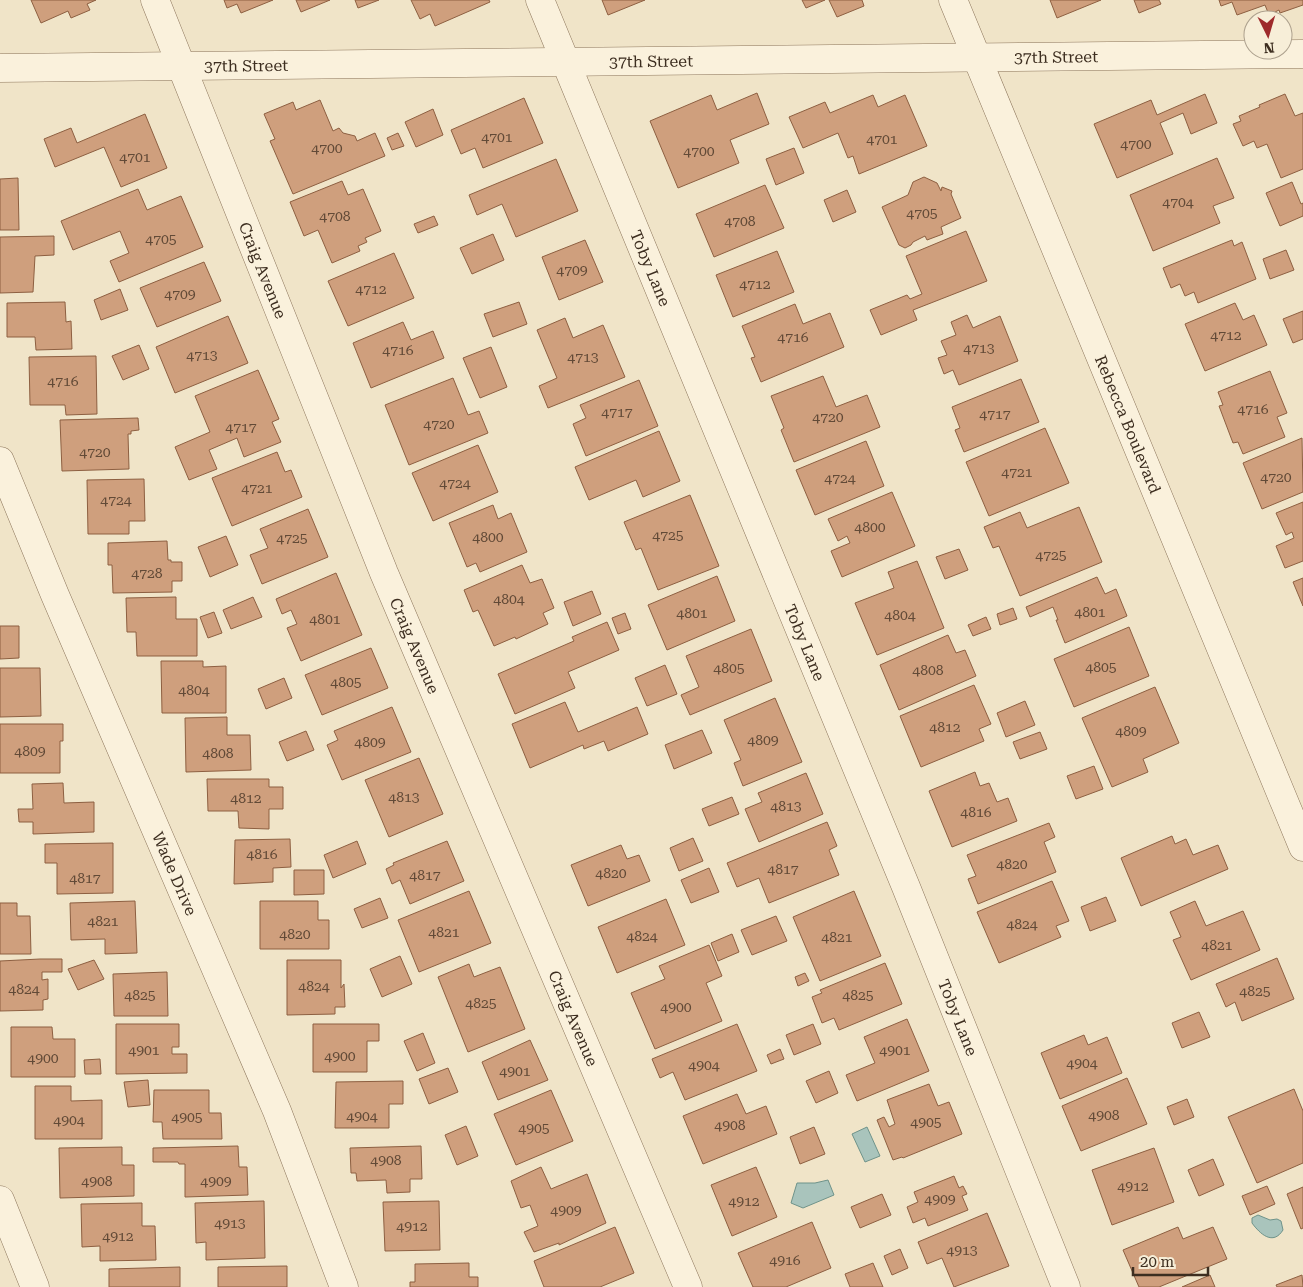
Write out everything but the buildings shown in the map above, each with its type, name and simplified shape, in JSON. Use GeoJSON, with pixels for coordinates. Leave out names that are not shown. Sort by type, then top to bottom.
{"type":"FeatureCollection","features":[{"type":"Feature","properties":{"kind":"street","name":"Craig Avenue"},"geometry":{"type":"LineString","coordinates":[[155,0],[384,573],[688,1287]]}},
{"type":"Feature","properties":{"kind":"street","name":"Toby Lane"},"geometry":{"type":"LineString","coordinates":[[540,0],[906,887],[1066,1287]]}},
{"type":"Feature","properties":{"kind":"street","name":"Rebecca Boulevard"},"geometry":{"type":"LineString","coordinates":[[953,0],[1303,847]]}},
{"type":"Feature","properties":{"kind":"street","name":"37th Street"},"geometry":{"type":"LineString","coordinates":[[0,68],[978,59],[1303,54]]}},
{"type":"Feature","properties":{"kind":"street","name":"Wade Drive"},"geometry":{"type":"LineString","coordinates":[[0,461],[59,604],[277,1111],[344,1287]]}},
{"type":"Feature","properties":{"kind":"street"},"geometry":{"type":"LineString","coordinates":[[0,1200],[35,1287]]}},
{"type":"Feature","properties":{"kind":"water"},"geometry":{"type":"Polygon","coordinates":[[[867,1127],[880,1156],[865,1162],[852,1134],[867,1127]]]}},
{"type":"Feature","properties":{"kind":"water"},"geometry":{"type":"Polygon","coordinates":[[[828,1180],[834,1195],[803,1208],[791,1203],[797,1183],[815,1183],[828,1180]]]}},
{"type":"Feature","properties":{"kind":"water"},"geometry":{"type":"Polygon","coordinates":[[[1258,1215],[1270,1220],[1277,1219],[1281,1221],[1283,1230],[1275,1237],[1267,1237],[1252,1223],[1252,1218],[1258,1215]]]}}]}
